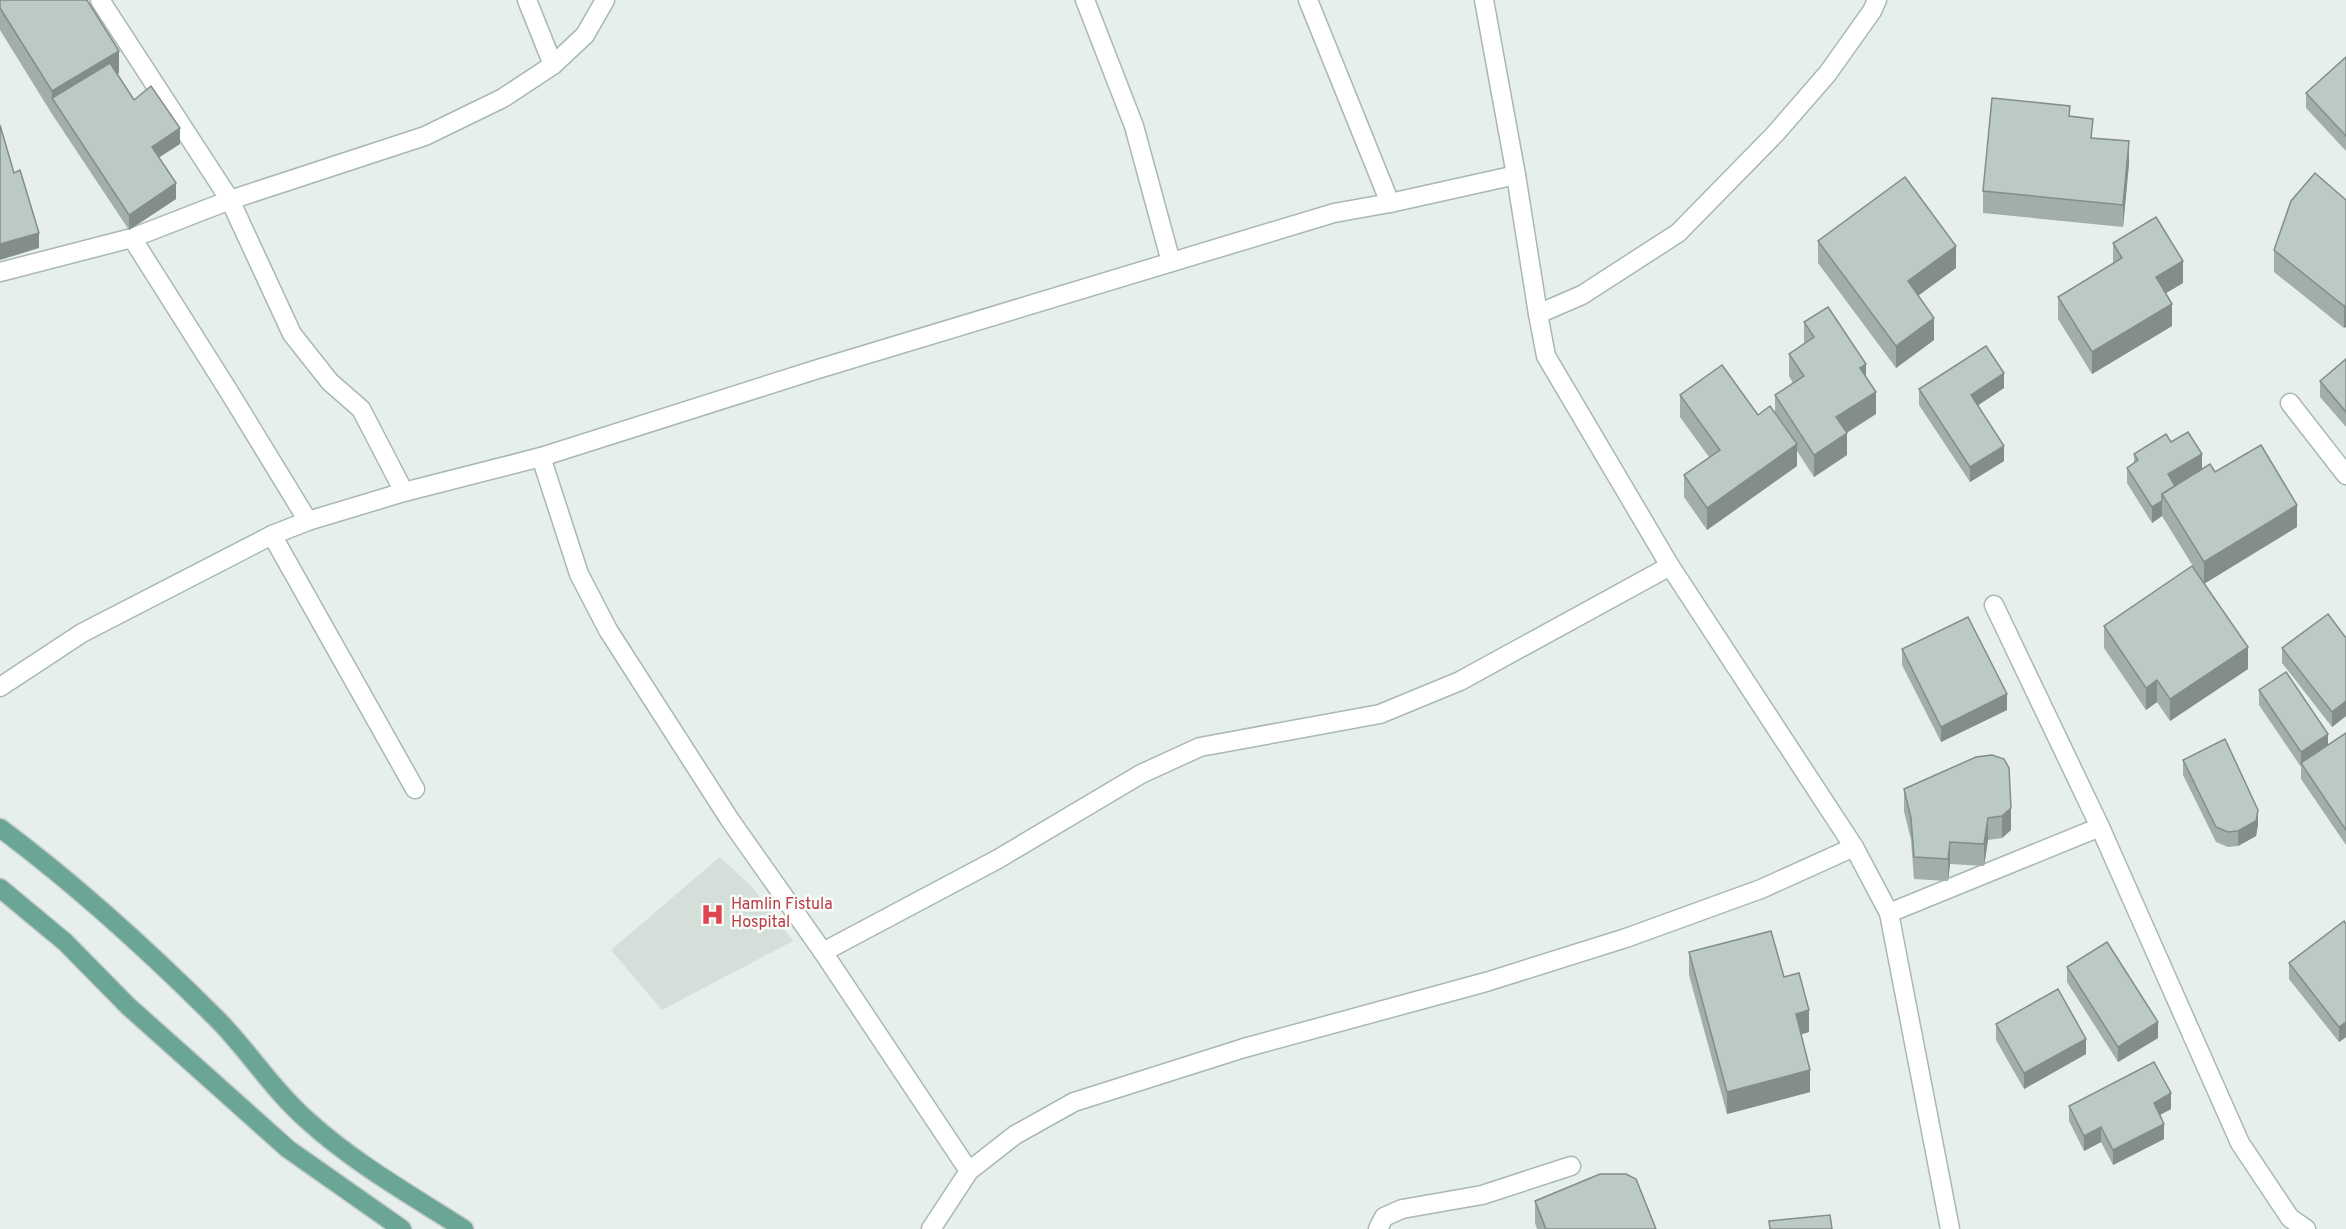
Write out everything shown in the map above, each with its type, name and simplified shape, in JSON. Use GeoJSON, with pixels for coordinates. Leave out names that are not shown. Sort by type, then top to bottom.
{"type":"FeatureCollection","features":[{"type":"Feature","properties":{"kind":"main road"},"geometry":{"type":"LineString","coordinates":[[0,828],[53,867],[157,961],[220,1023],[306,1119],[372,1170],[464,1229]]}},
{"type":"Feature","properties":{"kind":"main road"},"geometry":{"type":"LineString","coordinates":[[0,888],[65,942],[128,1006],[288,1149],[402,1229]]}},
{"type":"Feature","properties":{"kind":"street"},"geometry":{"type":"LineString","coordinates":[[100,0],[230,200],[292,334],[330,382],[361,409],[404,492]]}},
{"type":"Feature","properties":{"kind":"street"},"geometry":{"type":"LineString","coordinates":[[527,0],[553,65]]}},
{"type":"Feature","properties":{"kind":"street"},"geometry":{"type":"LineString","coordinates":[[0,272],[132,238],[230,200],[425,136],[503,98],[553,65],[585,35],[605,0]]}},
{"type":"Feature","properties":{"kind":"street"},"geometry":{"type":"LineString","coordinates":[[1085,0],[1134,126],[1171,262]]}},
{"type":"Feature","properties":{"kind":"street"},"geometry":{"type":"LineString","coordinates":[[1308,0],[1390,203]]}},
{"type":"Feature","properties":{"kind":"street"},"geometry":{"type":"LineString","coordinates":[[1484,0],[1546,356],[1670,566],[1854,847],[1889,913],[1950,1229]]}},
{"type":"Feature","properties":{"kind":"street"},"geometry":{"type":"LineString","coordinates":[[1538,314],[1582,295],[1678,233],[1775,134],[1828,73],[1872,11],[1877,0]]}},
{"type":"Feature","properties":{"kind":"street"},"geometry":{"type":"LineString","coordinates":[[0,687],[82,633],[272,535],[308,521],[404,492],[541,457],[818,369],[1334,213],[1516,175]]}},
{"type":"Feature","properties":{"kind":"street"},"geometry":{"type":"LineString","coordinates":[[132,238],[308,521]]}},
{"type":"Feature","properties":{"kind":"street"},"geometry":{"type":"LineString","coordinates":[[2290,403],[2346,475]]}},
{"type":"Feature","properties":{"kind":"street"},"geometry":{"type":"LineString","coordinates":[[541,457],[579,574],[608,630],[730,820],[823,952],[969,1171]]}},
{"type":"Feature","properties":{"kind":"street"},"geometry":{"type":"LineString","coordinates":[[272,535],[415,789]]}},
{"type":"Feature","properties":{"kind":"street"},"geometry":{"type":"LineString","coordinates":[[823,952],[998,859],[1141,774],[1200,747],[1380,714],[1460,681],[1670,566]]}},
{"type":"Feature","properties":{"kind":"street"},"geometry":{"type":"LineString","coordinates":[[1994,605],[2100,827],[2240,1143],[2290,1218],[2306,1229]]}},
{"type":"Feature","properties":{"kind":"street"},"geometry":{"type":"LineString","coordinates":[[1889,913],[2100,827]]}},
{"type":"Feature","properties":{"kind":"street"},"geometry":{"type":"LineString","coordinates":[[931,1229],[969,1171],[1015,1135],[1074,1102],[1244,1048],[1486,982],[1626,938],[1761,889],[1854,847]]}},
{"type":"Feature","properties":{"kind":"street"},"geometry":{"type":"LineString","coordinates":[[1378,1229],[1384,1217],[1402,1209],[1482,1194],[1571,1166]]}},
{"type":"Feature","properties":{"kind":"shaded area","name":"Hamlin Fistula Hospital"},"geometry":{"type":"Polygon","coordinates":[[[720,857],[752,887],[793,941],[662,1010],[611,950],[720,857]]]}},
{"type":"Feature","properties":{"kind":"building"},"geometry":{"type":"Polygon","coordinates":[[[0,0],[87,0],[119,51],[52,91],[0,8],[0,0]]]}},
{"type":"Feature","properties":{"kind":"building"},"geometry":{"type":"Polygon","coordinates":[[[2346,57],[2346,136],[2306,93],[2346,57]]]}},
{"type":"Feature","properties":{"kind":"building"},"geometry":{"type":"Polygon","coordinates":[[[110,63],[134,100],[151,86],[180,128],[152,147],[176,183],[129,215],[52,98],[110,63]]]}},
{"type":"Feature","properties":{"kind":"building"},"geometry":{"type":"Polygon","coordinates":[[[1992,98],[2070,106],[2069,116],[2093,119],[2091,138],[2129,141],[2123,205],[1983,191],[1992,98]]]}},
{"type":"Feature","properties":{"kind":"building"},"geometry":{"type":"Polygon","coordinates":[[[0,125],[14,173],[20,170],[39,233],[0,244],[0,125]]]}},
{"type":"Feature","properties":{"kind":"building"},"geometry":{"type":"Polygon","coordinates":[[[2315,173],[2346,200],[2346,305],[2344,306],[2274,250],[2291,201],[2315,173]]]}},
{"type":"Feature","properties":{"kind":"building"},"geometry":{"type":"Polygon","coordinates":[[[1905,177],[1956,246],[1908,281],[1934,318],[1896,346],[1818,241],[1905,177]]]}},
{"type":"Feature","properties":{"kind":"building"},"geometry":{"type":"Polygon","coordinates":[[[2156,217],[2183,261],[2156,277],[2172,304],[2092,352],[2058,297],[2122,258],[2113,243],[2156,217]]]}},
{"type":"Feature","properties":{"kind":"building"},"geometry":{"type":"Polygon","coordinates":[[[1828,307],[1866,364],[1860,368],[1876,392],[1836,417],[1847,433],[1814,455],[1775,395],[1804,376],[1789,354],[1814,337],[1804,322],[1828,307]]]}},
{"type":"Feature","properties":{"kind":"building"},"geometry":{"type":"Polygon","coordinates":[[[1986,346],[2004,373],[1971,395],[2004,446],[1970,467],[1919,389],[1986,346]]]}},
{"type":"Feature","properties":{"kind":"building"},"geometry":{"type":"Polygon","coordinates":[[[2346,359],[2346,412],[2320,381],[2346,359]]]}},
{"type":"Feature","properties":{"kind":"building"},"geometry":{"type":"Polygon","coordinates":[[[1722,365],[1758,415],[1770,406],[1797,444],[1707,508],[1684,475],[1720,450],[1680,395],[1722,365]]]}},
{"type":"Feature","properties":{"kind":"building"},"geometry":{"type":"Polygon","coordinates":[[[2188,432],[2202,454],[2168,474],[2175,486],[2162,494],[2162,501],[2152,507],[2127,468],[2138,460],[2134,454],[2166,434],[2171,442],[2188,432]]]}},
{"type":"Feature","properties":{"kind":"building"},"geometry":{"type":"Polygon","coordinates":[[[2261,445],[2297,505],[2204,562],[2162,494],[2210,464],[2215,472],[2261,445]]]}},
{"type":"Feature","properties":{"kind":"building"},"geometry":{"type":"Polygon","coordinates":[[[2192,566],[2248,647],[2170,699],[2157,680],[2146,688],[2104,626],[2192,566]]]}},
{"type":"Feature","properties":{"kind":"building"},"geometry":{"type":"Polygon","coordinates":[[[2328,614],[2346,638],[2346,701],[2332,712],[2282,648],[2328,614]]]}},
{"type":"Feature","properties":{"kind":"building"},"geometry":{"type":"Polygon","coordinates":[[[1968,617],[2007,694],[1941,727],[1902,649],[1968,617]]]}},
{"type":"Feature","properties":{"kind":"building"},"geometry":{"type":"Polygon","coordinates":[[[2286,672],[2328,734],[2301,752],[2259,690],[2286,672]]]}},
{"type":"Feature","properties":{"kind":"building"},"geometry":{"type":"Polygon","coordinates":[[[2346,733],[2346,830],[2301,763],[2346,733]]]}},
{"type":"Feature","properties":{"kind":"building"},"geometry":{"type":"Polygon","coordinates":[[[2225,739],[2258,810],[2256,821],[2238,831],[2228,832],[2216,827],[2183,760],[2225,739]]]}},
{"type":"Feature","properties":{"kind":"building"},"geometry":{"type":"Polygon","coordinates":[[[1992,755],[2004,759],[2009,768],[2011,808],[2002,816],[1988,818],[1984,844],[1950,842],[1948,859],[1914,857],[1911,818],[1904,789],[1976,757],[1992,755]]]}},
{"type":"Feature","properties":{"kind":"building"},"geometry":{"type":"Polygon","coordinates":[[[2344,921],[2346,924],[2346,1022],[2339,1027],[2289,963],[2344,921]]]}},
{"type":"Feature","properties":{"kind":"building"},"geometry":{"type":"Polygon","coordinates":[[[1771,931],[1784,977],[1799,973],[1809,1010],[1796,1014],[1810,1070],[1727,1092],[1689,952],[1771,931]]]}},
{"type":"Feature","properties":{"kind":"building"},"geometry":{"type":"Polygon","coordinates":[[[2107,942],[2158,1022],[2118,1047],[2067,967],[2107,942]]]}},
{"type":"Feature","properties":{"kind":"building"},"geometry":{"type":"Polygon","coordinates":[[[2058,989],[2086,1039],[2024,1073],[1996,1024],[2058,989]]]}},
{"type":"Feature","properties":{"kind":"building"},"geometry":{"type":"Polygon","coordinates":[[[2154,1062],[2171,1093],[2154,1103],[2164,1124],[2113,1150],[2101,1127],[2084,1136],[2069,1106],[2154,1062]]]}},
{"type":"Feature","properties":{"kind":"building"},"geometry":{"type":"Polygon","coordinates":[[[1600,1174],[1626,1174],[1636,1179],[1656,1229],[1546,1229],[1535,1201],[1600,1174]]]}},
{"type":"Feature","properties":{"kind":"building"},"geometry":{"type":"Polygon","coordinates":[[[1830,1215],[1832,1229],[1770,1229],[1769,1221],[1830,1215]]]}},
{"type":"Feature","properties":{"kind":"place","name":"Hamlin Fistula Hospital"},"geometry":{"type":"Point","coordinates":[713,914]}}]}
